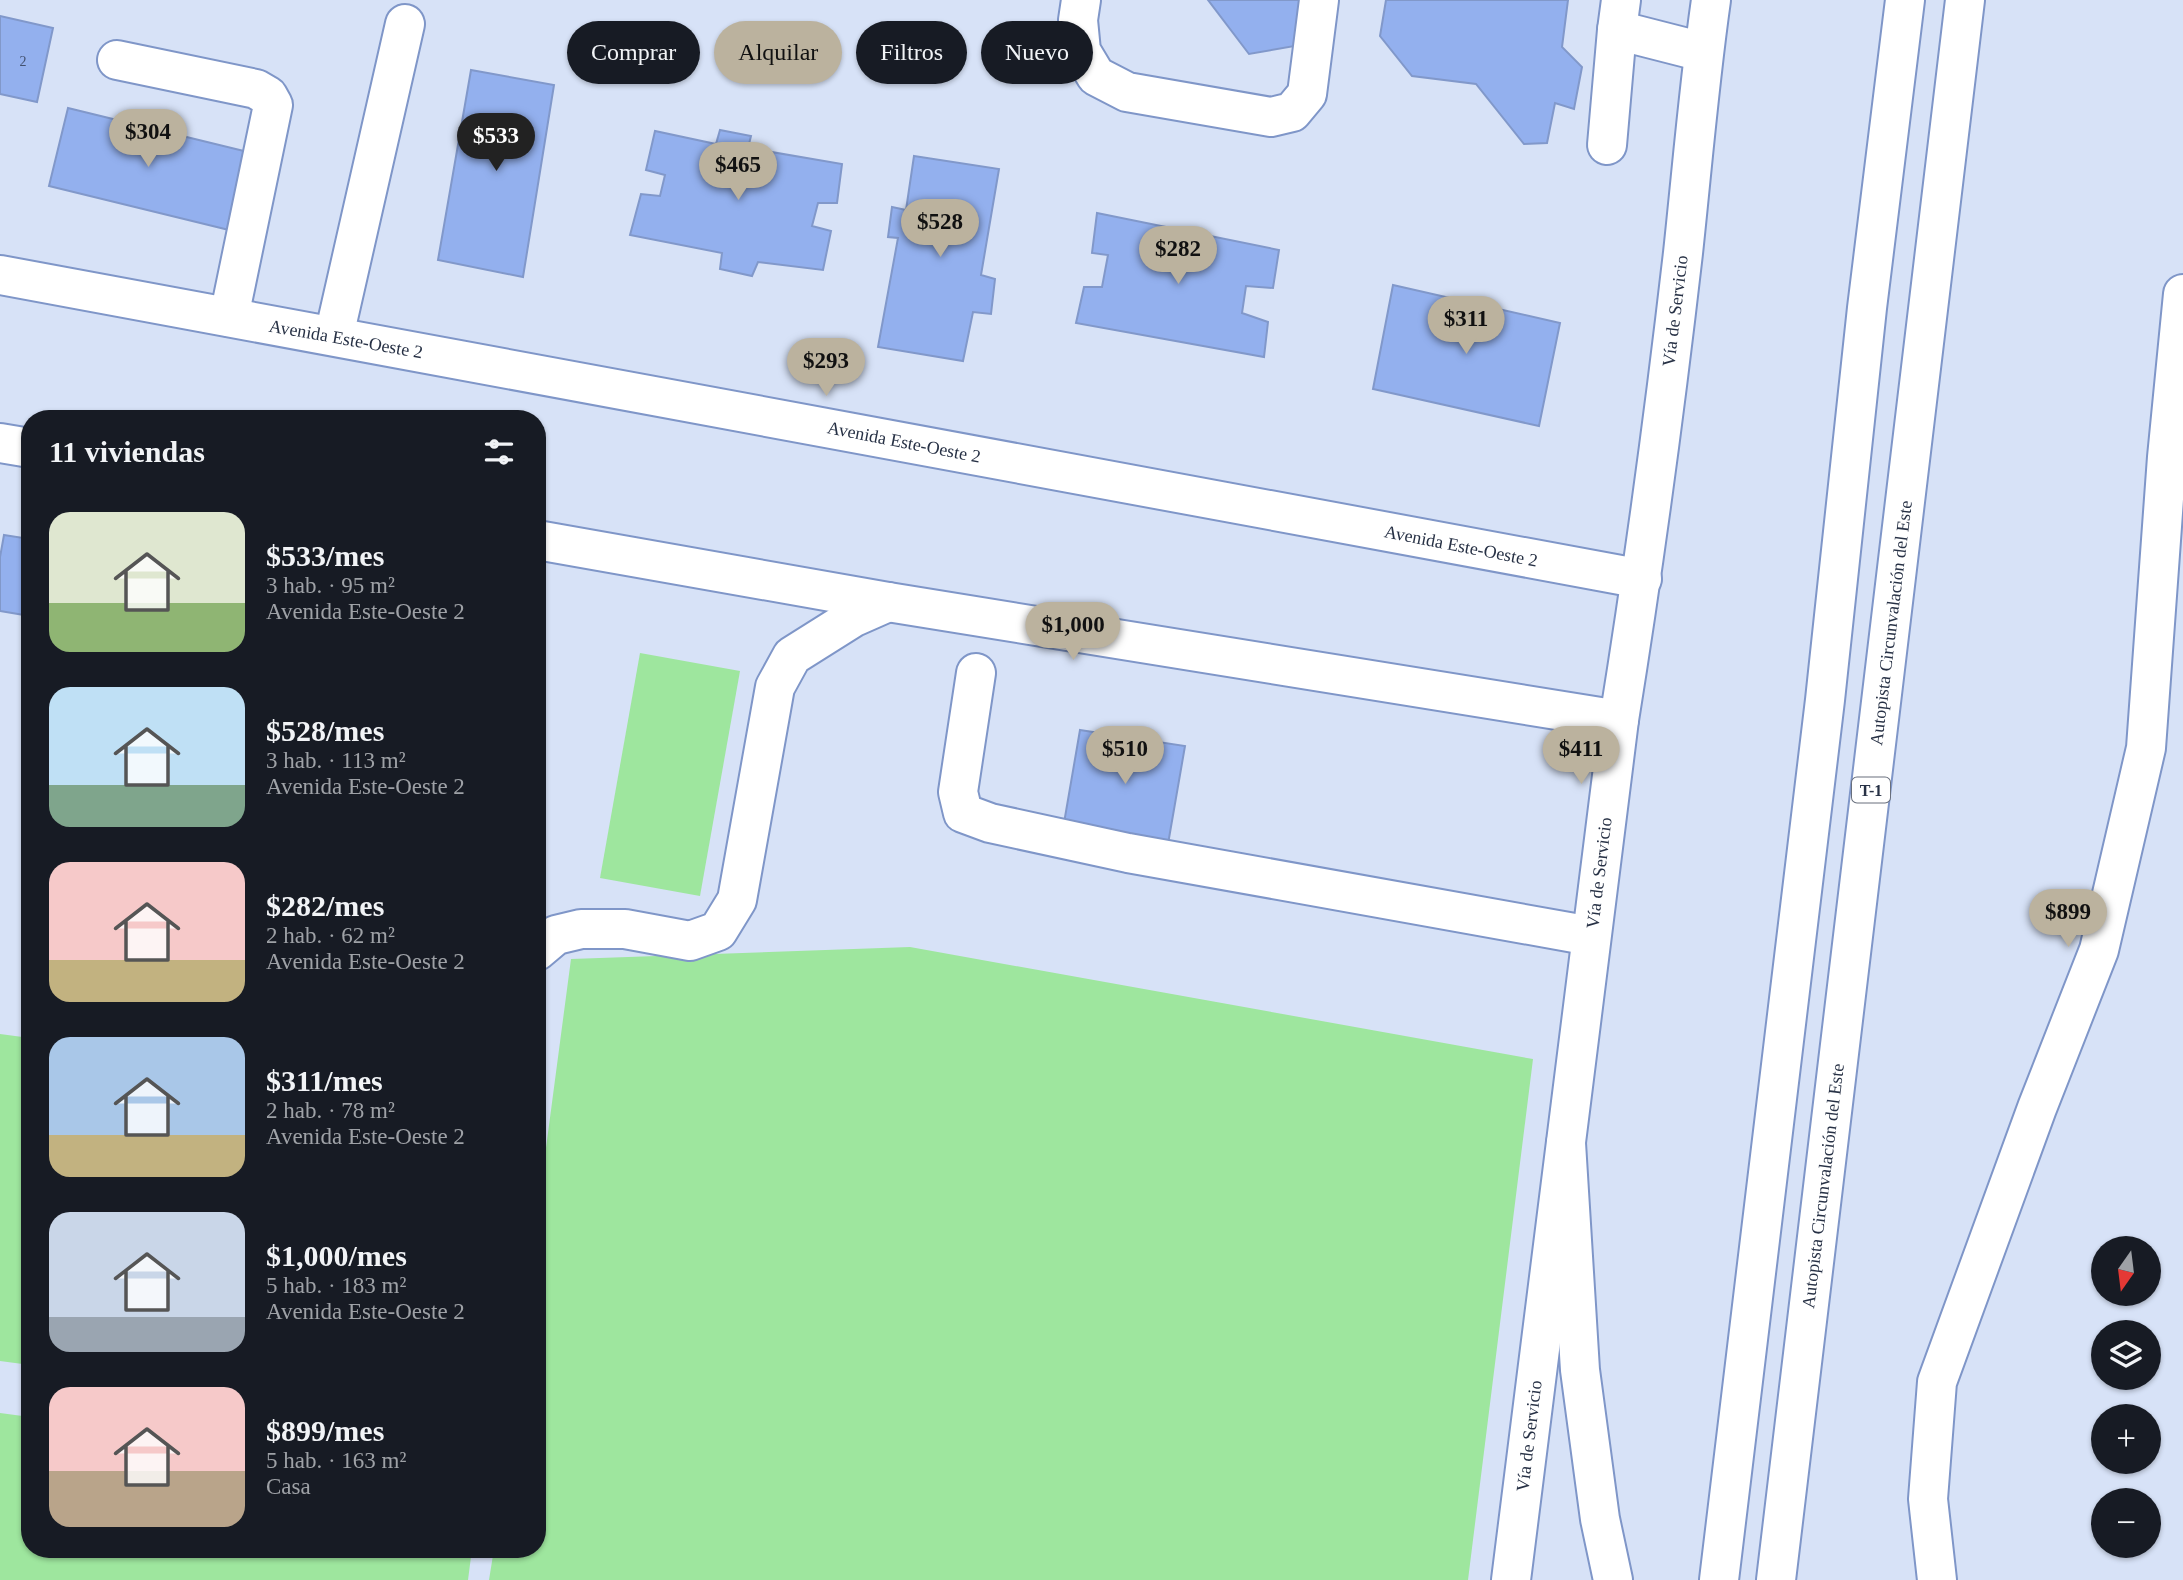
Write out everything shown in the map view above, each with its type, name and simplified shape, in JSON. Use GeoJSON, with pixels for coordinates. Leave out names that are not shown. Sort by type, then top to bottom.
{"type":"FeatureCollection","features":[{"type":"Feature","properties":{"kind":"main road"},"geometry":{"type":"LineString","coordinates":[[1081,0],[1078,20],[1081,51],[1096,76],[1127,92],[1271,117],[1292,112],[1307,94],[1319,0]]}},
{"type":"Feature","properties":{"kind":"main road","name":"Vía de Servicio"},"geometry":{"type":"LineString","coordinates":[[1511,1580],[1619,720],[1642,579],[1711,0]]}},
{"type":"Feature","properties":{"kind":"main road"},"geometry":{"type":"LineString","coordinates":[[1719,1580],[1905,0]]}},
{"type":"Feature","properties":{"kind":"main road","name":"Autopista Circunvalación del Este"},"geometry":{"type":"LineString","coordinates":[[1776,1580],[1965,0]]}},
{"type":"Feature","properties":{"kind":"main road"},"geometry":{"type":"LineString","coordinates":[[1607,145],[1619,15],[1703,52]]}},
{"type":"Feature","properties":{"kind":"main road"},"geometry":{"type":"LineString","coordinates":[[334,336],[405,24]]}},
{"type":"Feature","properties":{"kind":"main road"},"geometry":{"type":"LineString","coordinates":[[117,60],[256,89],[268,96],[273,105],[229,317]]}},
{"type":"Feature","properties":{"kind":"main road","name":"Avenida Este-Oeste 2"},"geometry":{"type":"LineString","coordinates":[[0,275],[1642,579]]}},
{"type":"Feature","properties":{"kind":"main road"},"geometry":{"type":"LineString","coordinates":[[1937,1580],[1928,1499],[1937,1382],[2036,1108],[2099,950],[2146,748],[2167,457],[2183,294]]}},
{"type":"Feature","properties":{"kind":"main road"},"geometry":{"type":"LineString","coordinates":[[0,443],[21,447]]}},
{"type":"Feature","properties":{"kind":"main road"},"geometry":{"type":"LineString","coordinates":[[546,542],[888,602],[1619,720]]}},
{"type":"Feature","properties":{"kind":"main road"},"geometry":{"type":"LineString","coordinates":[[546,943],[556,935],[581,929],[625,929],[690,940],[718,931],[737,900],[775,687],[792,656],[855,617],[888,602]]}},
{"type":"Feature","properties":{"kind":"main road"},"geometry":{"type":"LineString","coordinates":[[976,673],[958,792],[963,813],[990,824],[1128,853],[1591,936]]}},
{"type":"Feature","properties":{"kind":"main road"},"geometry":{"type":"LineString","coordinates":[[1566,1143],[1580,1370],[1600,1519],[1614,1580]]}},
{"type":"Feature","properties":{"kind":"green space"},"geometry":{"type":"Polygon","coordinates":[[[640,653],[740,671],[700,896],[600,878],[640,653]]]}},
{"type":"Feature","properties":{"kind":"green space"},"geometry":{"type":"Polygon","coordinates":[[[910,947],[1533,1059],[1468,1580],[489,1580],[493,1558],[546,1558],[546,1148],[571,959],[910,947]]]}},
{"type":"Feature","properties":{"kind":"green space"},"geometry":{"type":"Polygon","coordinates":[[[0,1034],[21,1037],[21,1364],[0,1361],[0,1034]]]}},
{"type":"Feature","properties":{"kind":"green space"},"geometry":{"type":"Polygon","coordinates":[[[0,1413],[21,1416],[21,1558],[471,1558],[468,1580],[0,1580],[0,1413]]]}},
{"type":"Feature","properties":{"kind":"building"},"geometry":{"type":"Polygon","coordinates":[[[1208,0],[1316,0],[1312,43],[1249,54],[1208,0]]]}},
{"type":"Feature","properties":{"kind":"building"},"geometry":{"type":"Polygon","coordinates":[[[1386,0],[1568,0],[1562,47],[1582,67],[1574,109],[1555,103],[1547,143],[1524,144],[1476,84],[1412,76],[1380,36],[1386,0]]]}},
{"type":"Feature","properties":{"kind":"building"},"geometry":{"type":"Polygon","coordinates":[[[0,16],[53,28],[37,102],[0,94],[0,16]]]}},
{"type":"Feature","properties":{"kind":"building"},"geometry":{"type":"Polygon","coordinates":[[[471,70],[554,85],[523,277],[438,260],[471,70]]]}},
{"type":"Feature","properties":{"kind":"building"},"geometry":{"type":"Polygon","coordinates":[[[68,108],[248,152],[229,230],[49,186],[68,108]]]}},
{"type":"Feature","properties":{"kind":"building"},"geometry":{"type":"Polygon","coordinates":[[[720,130],[751,136],[748,148],[842,164],[837,203],[818,203],[812,226],[831,231],[823,270],[758,262],[752,276],[720,269],[722,253],[630,235],[641,194],[660,196],[665,175],[646,170],[655,131],[716,144],[720,130]]]}},
{"type":"Feature","properties":{"kind":"building"},"geometry":{"type":"Polygon","coordinates":[[[914,156],[999,169],[981,275],[995,279],[991,314],[973,312],[963,361],[878,347],[898,238],[888,237],[892,207],[906,210],[914,156]]]}},
{"type":"Feature","properties":{"kind":"building"},"geometry":{"type":"Polygon","coordinates":[[[1097,213],[1279,250],[1273,288],[1246,286],[1242,313],[1268,322],[1264,357],[1076,323],[1084,287],[1102,287],[1108,255],[1092,253],[1097,213]]]}},
{"type":"Feature","properties":{"kind":"building"},"geometry":{"type":"Polygon","coordinates":[[[1393,285],[1560,323],[1539,426],[1373,389],[1393,285]]]}},
{"type":"Feature","properties":{"kind":"building"},"geometry":{"type":"Polygon","coordinates":[[[4,535],[21,538],[21,614],[0,611],[0,557],[4,535]]]}},
{"type":"Feature","properties":{"kind":"building"},"geometry":{"type":"Polygon","coordinates":[[[1080,730],[1185,746],[1168,844],[1064,823],[1080,730]]]}}]}
